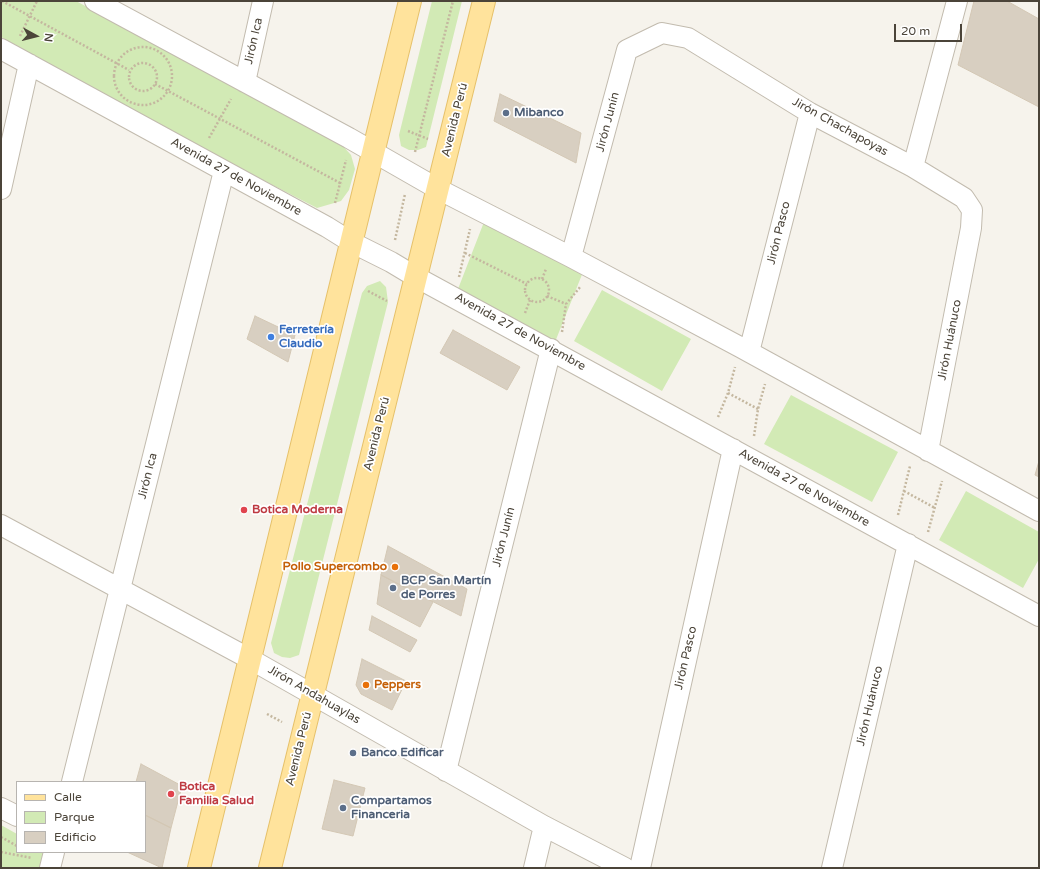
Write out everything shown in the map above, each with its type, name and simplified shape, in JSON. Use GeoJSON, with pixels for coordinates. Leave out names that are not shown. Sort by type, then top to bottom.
{"type":"FeatureCollection","features":[{"type":"Feature","properties":{"kind":"main road"},"geometry":{"type":"LineString","coordinates":[[199,868],[410,1]]}},
{"type":"Feature","properties":{"kind":"main road","name":"Avenida Perú"},"geometry":{"type":"LineString","coordinates":[[270,868],[484,1]]}},
{"type":"Feature","properties":{"kind":"street"},"geometry":{"type":"LineString","coordinates":[[95,1],[239,88],[373,152],[438,189],[572,258],[771,364],[1039,511]]}},
{"type":"Feature","properties":{"kind":"street","name":"Jirón Ica"},"geometry":{"type":"LineString","coordinates":[[239,88],[263,1]]}},
{"type":"Feature","properties":{"kind":"street"},"geometry":{"type":"LineString","coordinates":[[913,167],[957,1]]}},
{"type":"Feature","properties":{"kind":"street","name":"Jirón Junín"},"geometry":{"type":"LineString","coordinates":[[572,258],[627,50],[662,33],[688,38]]}},
{"type":"Feature","properties":{"kind":"street","name":"Jirón Chachapoyas"},"geometry":{"type":"LineString","coordinates":[[688,38],[810,113],[913,167],[964,198],[972,210],[971,228]]}},
{"type":"Feature","properties":{"kind":"street","name":"Avenida 27 de Noviembre"},"geometry":{"type":"LineString","coordinates":[[1,49],[351,242],[391,262],[1038,615]]}},
{"type":"Feature","properties":{"kind":"street"},"geometry":{"type":"LineString","coordinates":[[1,189],[29,64]]}},
{"type":"Feature","properties":{"kind":"street","name":"Jirón Pasco"},"geometry":{"type":"LineString","coordinates":[[744,350],[810,113]]}},
{"type":"Feature","properties":{"kind":"street","name":"Jirón Ica"},"geometry":{"type":"LineString","coordinates":[[72,781],[224,171]]}},
{"type":"Feature","properties":{"kind":"street","name":"Jirón Huánuco"},"geometry":{"type":"LineString","coordinates":[[922,447],[971,228]]}},
{"type":"Feature","properties":{"kind":"street","name":"Jirón Junín"},"geometry":{"type":"LineString","coordinates":[[446,771],[555,352]]}},
{"type":"Feature","properties":{"kind":"street","name":"Jirón Pasco"},"geometry":{"type":"LineString","coordinates":[[640,868],[742,453]]}},
{"type":"Feature","properties":{"kind":"street","name":"Jirón Andahuaylas"},"geometry":{"type":"LineString","coordinates":[[1,525],[250,659],[544,826],[625,868]]}},
{"type":"Feature","properties":{"kind":"street","name":"Jirón Huánuco"},"geometry":{"type":"LineString","coordinates":[[832,868],[908,544]]}},
{"type":"Feature","properties":{"kind":"street"},"geometry":{"type":"LineString","coordinates":[[1,808],[16,816]]}},
{"type":"Feature","properties":{"kind":"street"},"geometry":{"type":"LineString","coordinates":[[534,868],[544,826]]}},
{"type":"Feature","properties":{"kind":"street"},"geometry":{"type":"LineString","coordinates":[[43,863],[53,853]]}},
{"type":"Feature","properties":{"kind":"path"},"geometry":{"type":"LineString","coordinates":[[2,1],[130,70]]}},
{"type":"Feature","properties":{"kind":"path"},"geometry":{"type":"LineString","coordinates":[[18,39],[37,1]]}},
{"type":"Feature","properties":{"kind":"path"},"geometry":{"type":"LineString","coordinates":[[391,262],[410,172],[453,1]]}},
{"type":"Feature","properties":{"kind":"path"},"geometry":{"type":"LineString","coordinates":[[142,47],[152,48],[161,53],[168,61],[172,81],[168,91],[162,98],[154,103],[145,105],[136,104],[127,100],[120,93],[115,84],[114,73],[117,64],[123,55],[132,49],[142,47]]}},
{"type":"Feature","properties":{"kind":"path"},"geometry":{"type":"LineString","coordinates":[[140,62],[147,62],[153,65],[157,71],[158,78],[150,89],[144,91],[136,90],[129,82],[130,70],[134,65],[140,62]]}},
{"type":"Feature","properties":{"kind":"path"},"geometry":{"type":"LineString","coordinates":[[155,84],[340,183],[363,197]]}},
{"type":"Feature","properties":{"kind":"path"},"geometry":{"type":"LineString","coordinates":[[206,143],[239,88]]}},
{"type":"Feature","properties":{"kind":"path"},"geometry":{"type":"LineString","coordinates":[[408,131],[431,140]]}},
{"type":"Feature","properties":{"kind":"path"},"geometry":{"type":"LineString","coordinates":[[336,203],[348,153]]}},
{"type":"Feature","properties":{"kind":"path"},"geometry":{"type":"LineString","coordinates":[[458,278],[472,222]]}},
{"type":"Feature","properties":{"kind":"path"},"geometry":{"type":"LineString","coordinates":[[465,253],[527,284]]}},
{"type":"Feature","properties":{"kind":"path"},"geometry":{"type":"LineString","coordinates":[[555,352],[566,304],[594,270]]}},
{"type":"Feature","properties":{"kind":"path"},"geometry":{"type":"LineString","coordinates":[[536,278],[542,279],[547,284],[549,290],[547,296],[543,300],[536,302],[530,300],[526,295],[525,289],[527,284],[536,278]]}},
{"type":"Feature","properties":{"kind":"path"},"geometry":{"type":"LineString","coordinates":[[368,291],[393,304]]}},
{"type":"Feature","properties":{"kind":"path"},"geometry":{"type":"LineString","coordinates":[[547,296],[566,304]]}},
{"type":"Feature","properties":{"kind":"path"},"geometry":{"type":"LineString","coordinates":[[709,436],[728,393],[744,350]]}},
{"type":"Feature","properties":{"kind":"path"},"geometry":{"type":"LineString","coordinates":[[742,453],[758,409],[771,364]]}},
{"type":"Feature","properties":{"kind":"path"},"geometry":{"type":"LineString","coordinates":[[728,393],[758,409]]}},
{"type":"Feature","properties":{"kind":"path"},"geometry":{"type":"LineString","coordinates":[[908,544],[904,491],[922,447]]}},
{"type":"Feature","properties":{"kind":"path"},"geometry":{"type":"LineString","coordinates":[[908,544],[935,508],[947,461]]}},
{"type":"Feature","properties":{"kind":"path"},"geometry":{"type":"LineString","coordinates":[[904,491],[935,508]]}},
{"type":"Feature","properties":{"kind":"path"},"geometry":{"type":"LineString","coordinates":[[1,836],[16,845]]}},
{"type":"Feature","properties":{"kind":"path"},"geometry":{"type":"LineString","coordinates":[[1,852],[43,863]]}},
{"type":"Feature","properties":{"kind":"green space"},"geometry":{"type":"Polygon","coordinates":[[[1,1],[76,1],[342,145],[351,155],[355,169],[349,190],[341,201],[317,208],[203,149],[1,37],[1,1]]]}},
{"type":"Feature","properties":{"kind":"green space"},"geometry":{"type":"Polygon","coordinates":[[[432,1],[462,1],[426,147],[418,150],[409,150],[401,146],[399,135],[432,1]]]}},
{"type":"Feature","properties":{"kind":"green space"},"geometry":{"type":"Polygon","coordinates":[[[484,222],[583,272],[555,342],[458,289],[484,222]]]}},
{"type":"Feature","properties":{"kind":"green space"},"geometry":{"type":"Polygon","coordinates":[[[380,281],[386,287],[388,302],[299,655],[290,658],[282,657],[274,653],[271,643],[362,293],[367,286],[380,281]]]}},
{"type":"Feature","properties":{"kind":"green space"},"geometry":{"type":"Polygon","coordinates":[[[602,290],[691,339],[662,391],[574,341],[602,290]]]}},
{"type":"Feature","properties":{"kind":"green space"},"geometry":{"type":"Polygon","coordinates":[[[791,395],[898,452],[872,502],[764,444],[791,395]]]}},
{"type":"Feature","properties":{"kind":"green space"},"geometry":{"type":"Polygon","coordinates":[[[966,491],[1039,532],[1039,559],[1023,588],[939,540],[966,491]]]}},
{"type":"Feature","properties":{"kind":"green space"},"geometry":{"type":"Polygon","coordinates":[[[1,825],[16,833],[16,853],[44,853],[40,868],[1,868],[1,825]]]}},
{"type":"Feature","properties":{"kind":"building"},"geometry":{"type":"Polygon","coordinates":[[[974,1],[1007,1],[1039,19],[1039,107],[958,65],[974,1]]]}},
{"type":"Feature","properties":{"kind":"building"},"geometry":{"type":"Polygon","coordinates":[[[500,94],[581,133],[576,163],[494,121],[500,94]]]}},
{"type":"Feature","properties":{"kind":"building","name":"Ferretería Claudio"},"geometry":{"type":"Polygon","coordinates":[[[255,316],[295,335],[288,362],[247,339],[255,316]]]}},
{"type":"Feature","properties":{"kind":"building"},"geometry":{"type":"Polygon","coordinates":[[[453,330],[520,367],[507,390],[440,353],[453,330]]]}},
{"type":"Feature","properties":{"kind":"building"},"geometry":{"type":"Polygon","coordinates":[[[1039,461],[1039,477],[1035,475],[1039,461]]]}},
{"type":"Feature","properties":{"kind":"building"},"geometry":{"type":"Polygon","coordinates":[[[388,546],[467,589],[461,616],[381,575],[388,546]]]}},
{"type":"Feature","properties":{"kind":"building","name":"BCP San Martín de Porres"},"geometry":{"type":"Polygon","coordinates":[[[381,575],[433,602],[420,627],[377,604],[381,575]]]}},
{"type":"Feature","properties":{"kind":"building"},"geometry":{"type":"Polygon","coordinates":[[[372,616],[417,640],[410,652],[369,630],[372,616]]]}},
{"type":"Feature","properties":{"kind":"building"},"geometry":{"type":"Polygon","coordinates":[[[362,659],[406,681],[392,710],[361,694],[356,685],[362,659]]]}},
{"type":"Feature","properties":{"kind":"building"},"geometry":{"type":"Polygon","coordinates":[[[141,764],[182,786],[171,828],[146,816],[146,781],[136,781],[141,764]]]}},
{"type":"Feature","properties":{"kind":"building","name":"Compartamos Financeria"},"geometry":{"type":"Polygon","coordinates":[[[334,780],[365,788],[353,836],[322,829],[334,780]]]}},
{"type":"Feature","properties":{"kind":"building"},"geometry":{"type":"Polygon","coordinates":[[[146,816],[171,828],[162,868],[129,853],[146,853],[146,816]]]}},
{"type":"Feature","properties":{"kind":"place","name":"Mibanco"},"geometry":{"type":"Point","coordinates":[506,113]}},
{"type":"Feature","properties":{"kind":"place","name":"Ferretería Claudio"},"geometry":{"type":"Point","coordinates":[271,337]}},
{"type":"Feature","properties":{"kind":"place","name":"Botica Moderna"},"geometry":{"type":"Point","coordinates":[244,510]}},
{"type":"Feature","properties":{"kind":"place","name":"Pollo Supercombo"},"geometry":{"type":"Point","coordinates":[395,567]}},
{"type":"Feature","properties":{"kind":"place","name":"BCP San Martín de Porres"},"geometry":{"type":"Point","coordinates":[393,588]}},
{"type":"Feature","properties":{"kind":"place","name":"Peppers"},"geometry":{"type":"Point","coordinates":[366,685]}},
{"type":"Feature","properties":{"kind":"place","name":"Banco Edificar"},"geometry":{"type":"Point","coordinates":[353,753]}},
{"type":"Feature","properties":{"kind":"place","name":"Botica Familia Salud"},"geometry":{"type":"Point","coordinates":[171,794]}},
{"type":"Feature","properties":{"kind":"place","name":"Compartamos Financeria"},"geometry":{"type":"Point","coordinates":[343,808]}}]}
